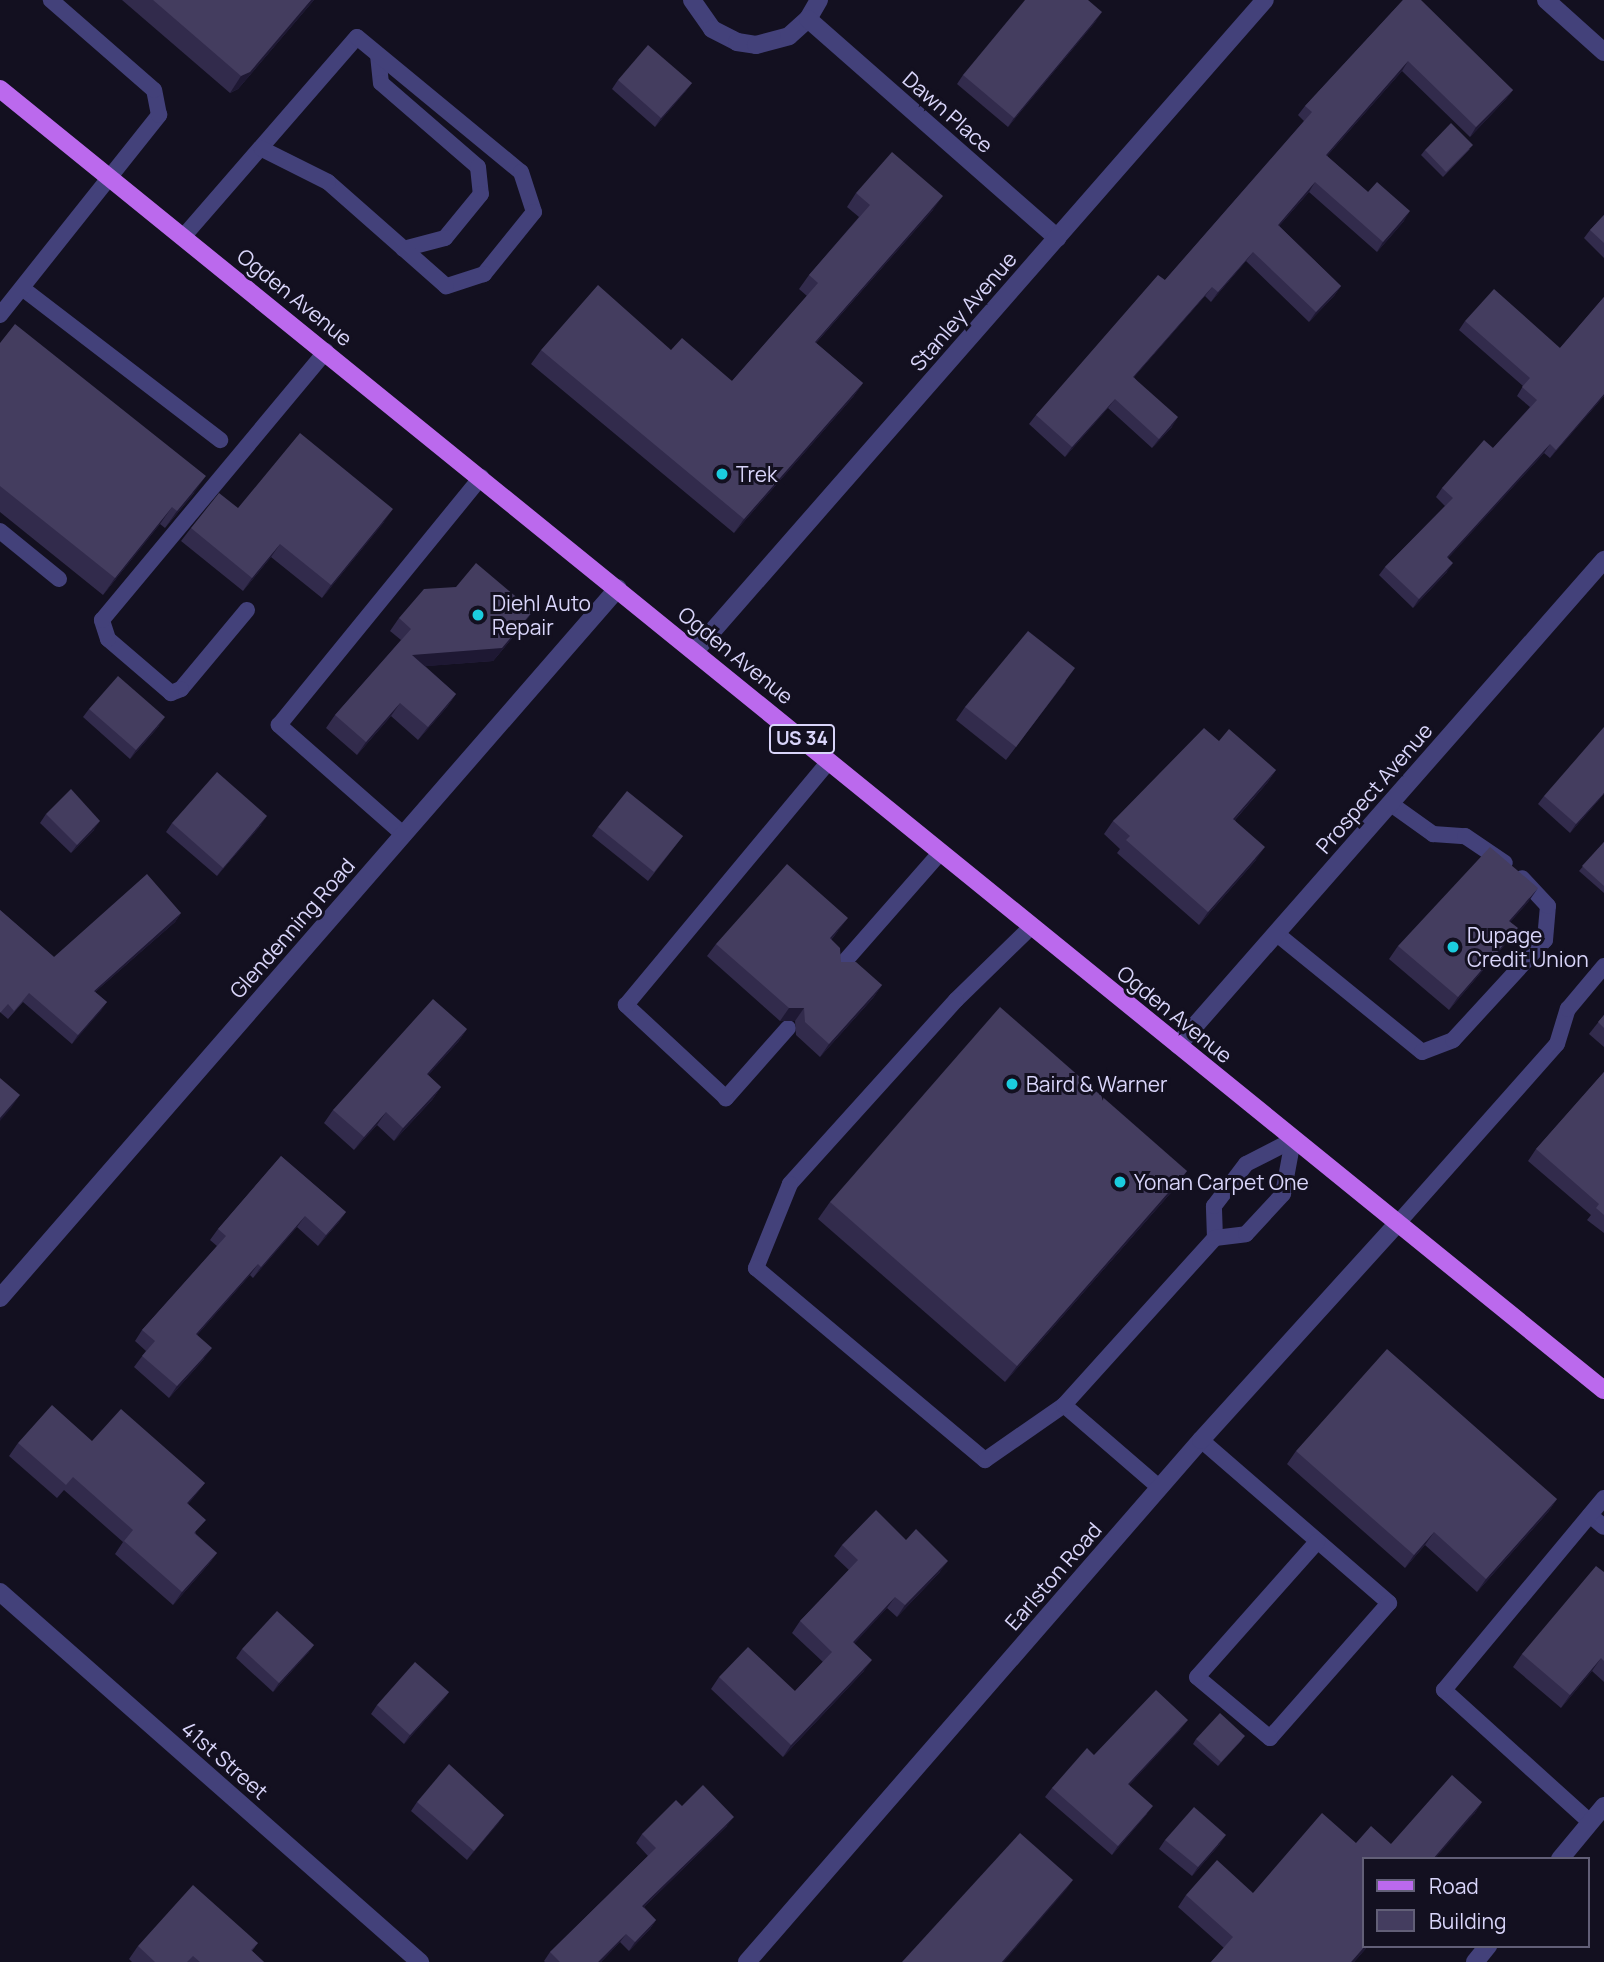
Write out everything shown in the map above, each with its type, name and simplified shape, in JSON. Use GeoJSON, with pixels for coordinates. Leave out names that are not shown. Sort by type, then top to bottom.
{"type":"FeatureCollection","features":[{"type":"Feature","properties":{"kind":"main road","name":"Ogden Avenue"},"geometry":{"type":"LineString","coordinates":[[0,89],[1604,1390]]}},
{"type":"Feature","properties":{"kind":"street"},"geometry":{"type":"LineString","coordinates":[[692,0],[712,29],[737,42],[774,42],[808,19],[819,0]]}},
{"type":"Feature","properties":{"kind":"street","name":"Stanley Avenue"},"geometry":{"type":"LineString","coordinates":[[695,651],[1265,0]]}},
{"type":"Feature","properties":{"kind":"street"},"geometry":{"type":"LineString","coordinates":[[1546,0],[1604,52]]}},
{"type":"Feature","properties":{"kind":"street","name":"Dawn Place"},"geometry":{"type":"LineString","coordinates":[[808,19],[1057,238]]}},
{"type":"Feature","properties":{"kind":"street","name":"Prospect Avenue"},"geometry":{"type":"LineString","coordinates":[[1178,1045],[1604,560]]}},
{"type":"Feature","properties":{"kind":"street","name":"Glendenning Road"},"geometry":{"type":"LineString","coordinates":[[0,1298],[618,588]]}},
{"type":"Feature","properties":{"kind":"street","name":"Earlston Road"},"geometry":{"type":"LineString","coordinates":[[747,1962],[1201,1440],[1398,1223]]}},
{"type":"Feature","properties":{"kind":"street","name":"41st Street"},"geometry":{"type":"LineString","coordinates":[[0,1592],[420,1962]]}},
{"type":"Feature","properties":{"kind":"street"},"geometry":{"type":"LineString","coordinates":[[1562,1857],[1604,1806]]}},
{"type":"Feature","properties":{"kind":"street"},"geometry":{"type":"LineString","coordinates":[[1475,1962],[1486,1948]]}},
{"type":"Feature","properties":{"kind":"lane"},"geometry":{"type":"LineString","coordinates":[[0,315],[159,115],[154,90],[51,0]]}},
{"type":"Feature","properties":{"kind":"lane"},"geometry":{"type":"LineString","coordinates":[[183,237],[358,37],[521,172],[534,212],[484,274],[446,286],[328,182],[261,149]]}},
{"type":"Feature","properties":{"kind":"lane"},"geometry":{"type":"LineString","coordinates":[[378,55],[381,83],[478,167],[480,181],[481,194],[445,239],[403,248]]}},
{"type":"Feature","properties":{"kind":"lane"},"geometry":{"type":"LineString","coordinates":[[22,288],[220,440]]}},
{"type":"Feature","properties":{"kind":"lane"},"geometry":{"type":"LineString","coordinates":[[247,610],[181,689],[171,693],[108,639],[102,620],[326,351]]}},
{"type":"Feature","properties":{"kind":"lane"},"geometry":{"type":"LineString","coordinates":[[404,835],[279,725],[481,477]]}},
{"type":"Feature","properties":{"kind":"lane"},"geometry":{"type":"LineString","coordinates":[[0,531],[59,579]]}},
{"type":"Feature","properties":{"kind":"lane"},"geometry":{"type":"LineString","coordinates":[[788,1028],[726,1098],[626,1005],[829,761]]}},
{"type":"Feature","properties":{"kind":"lane"},"geometry":{"type":"LineString","coordinates":[[1277,934],[1422,1052],[1453,1040],[1545,940],[1548,906],[1513,869],[1465,836],[1433,834],[1391,804]]}},
{"type":"Feature","properties":{"kind":"lane"},"geometry":{"type":"LineString","coordinates":[[839,968],[941,852]]}},
{"type":"Feature","properties":{"kind":"lane"},"geometry":{"type":"LineString","coordinates":[[1032,926],[956,1000],[790,1184],[756,1268],[985,1460],[1064,1405],[1215,1238],[1247,1234],[1283,1194],[1293,1140]]}},
{"type":"Feature","properties":{"kind":"lane"},"geometry":{"type":"LineString","coordinates":[[1398,1223],[1557,1044],[1568,1009],[1604,966]]}},
{"type":"Feature","properties":{"kind":"lane"},"geometry":{"type":"LineString","coordinates":[[1215,1238],[1214,1206],[1246,1164],[1293,1140]]}},
{"type":"Feature","properties":{"kind":"lane"},"geometry":{"type":"LineString","coordinates":[[1064,1405],[1160,1488]]}},
{"type":"Feature","properties":{"kind":"lane"},"geometry":{"type":"LineString","coordinates":[[1201,1440],[1389,1603],[1270,1738],[1197,1677],[1317,1542]]}},
{"type":"Feature","properties":{"kind":"lane"},"geometry":{"type":"LineString","coordinates":[[1590,1822],[1444,1690],[1604,1498]]}},
{"type":"Feature","properties":{"kind":"lane"},"geometry":{"type":"LineString","coordinates":[[1590,1515],[1604,1527]]}},
{"type":"Feature","properties":{"kind":"building"},"geometry":{"type":"Polygon","coordinates":[[[153,0],[311,0],[250,72],[241,76],[153,0]]]}},
{"type":"Feature","properties":{"kind":"building"},"geometry":{"type":"Polygon","coordinates":[[[1025,0],[1088,0],[1102,12],[1014,118],[963,75],[1025,0]]]}},
{"type":"Feature","properties":{"kind":"building"},"geometry":{"type":"Polygon","coordinates":[[[1403,0],[1421,0],[1513,90],[1476,127],[1408,61],[1326,155],[1368,192],[1377,182],[1410,211],[1383,242],[1315,182],[1278,225],[1341,286],[1316,312],[1253,252],[1218,292],[1212,287],[1133,377],[1178,417],[1159,439],[1115,399],[1072,447],[1036,415],[1158,275],[1165,280],[1312,112],[1305,106],[1403,0]]]}},
{"type":"Feature","properties":{"kind":"building"},"geometry":{"type":"Polygon","coordinates":[[[648,45],[692,83],[661,118],[618,80],[648,45]]]}},
{"type":"Feature","properties":{"kind":"building"},"geometry":{"type":"Polygon","coordinates":[[[1451,123],[1473,145],[1446,172],[1425,150],[1451,123]]]}},
{"type":"Feature","properties":{"kind":"building"},"geometry":{"type":"Polygon","coordinates":[[[892,152],[943,196],[815,342],[863,383],[744,519],[541,350],[598,285],[671,350],[682,338],[732,381],[818,283],[809,275],[870,205],[856,193],[892,152]]]}},
{"type":"Feature","properties":{"kind":"building"},"geometry":{"type":"Polygon","coordinates":[[[1604,215],[1604,243],[1590,230],[1604,215]]]}},
{"type":"Feature","properties":{"kind":"building"},"geometry":{"type":"Polygon","coordinates":[[[1494,289],[1560,348],[1604,297],[1604,394],[1556,450],[1550,444],[1447,557],[1453,563],[1419,599],[1385,567],[1453,498],[1442,488],[1484,440],[1493,448],[1537,400],[1522,387],[1530,378],[1465,321],[1494,289]]]}},
{"type":"Feature","properties":{"kind":"building"},"geometry":{"type":"Polygon","coordinates":[[[15,324],[206,476],[177,511],[172,507],[115,578],[0,486],[0,343],[15,324]]]}},
{"type":"Feature","properties":{"kind":"building"},"geometry":{"type":"Polygon","coordinates":[[[300,433],[393,509],[331,585],[280,544],[252,578],[191,528],[219,493],[238,508],[300,433]]]}},
{"type":"Feature","properties":{"kind":"building"},"geometry":{"type":"Polygon","coordinates":[[[476,563],[533,611],[502,648],[412,655],[456,694],[428,727],[400,703],[366,742],[335,715],[411,629],[399,618],[424,589],[456,587],[476,563]]]}},
{"type":"Feature","properties":{"kind":"building"},"geometry":{"type":"Polygon","coordinates":[[[1028,631],[1075,668],[1016,747],[965,707],[1028,631]]]}},
{"type":"Feature","properties":{"kind":"building"},"geometry":{"type":"Polygon","coordinates":[[[118,676],[165,717],[136,750],[89,709],[118,676]]]}},
{"type":"Feature","properties":{"kind":"building"},"geometry":{"type":"Polygon","coordinates":[[[1604,727],[1604,793],[1576,824],[1544,796],[1604,727]]]}},
{"type":"Feature","properties":{"kind":"building"},"geometry":{"type":"Polygon","coordinates":[[[1204,728],[1219,741],[1229,729],[1276,770],[1233,819],[1265,847],[1208,912],[1126,840],[1130,836],[1113,821],[1204,728]]]}},
{"type":"Feature","properties":{"kind":"building"},"geometry":{"type":"Polygon","coordinates":[[[217,772],[267,816],[223,868],[172,823],[217,772]]]}},
{"type":"Feature","properties":{"kind":"building"},"geometry":{"type":"Polygon","coordinates":[[[71,789],[100,821],[77,845],[46,814],[71,789]]]}},
{"type":"Feature","properties":{"kind":"building"},"geometry":{"type":"Polygon","coordinates":[[[627,791],[683,836],[654,872],[598,827],[627,791]]]}},
{"type":"Feature","properties":{"kind":"building"},"geometry":{"type":"Polygon","coordinates":[[[1604,842],[1604,886],[1582,866],[1604,842]]]}},
{"type":"Feature","properties":{"kind":"building"},"geometry":{"type":"Polygon","coordinates":[[[1490,847],[1538,888],[1509,921],[1518,928],[1458,997],[1398,946],[1490,847]]]}},
{"type":"Feature","properties":{"kind":"building"},"geometry":{"type":"Polygon","coordinates":[[[787,864],[848,918],[830,938],[840,948],[841,962],[856,962],[882,985],[829,1044],[805,1022],[804,1008],[789,1008],[716,944],[787,864]]]}},
{"type":"Feature","properties":{"kind":"building"},"geometry":{"type":"Polygon","coordinates":[[[147,874],[181,913],[94,991],[107,1002],[78,1035],[29,993],[14,1011],[8,1004],[0,1013],[0,910],[54,957],[147,874]]]}},
{"type":"Feature","properties":{"kind":"building"},"geometry":{"type":"Polygon","coordinates":[[[433,999],[467,1029],[427,1074],[441,1087],[403,1128],[386,1112],[364,1137],[333,1110],[433,999]]]}},
{"type":"Feature","properties":{"kind":"building"},"geometry":{"type":"Polygon","coordinates":[[[1000,1007],[1187,1171],[1017,1366],[830,1202],[1000,1007]]]}},
{"type":"Feature","properties":{"kind":"building"},"geometry":{"type":"Polygon","coordinates":[[[1604,1015],[1604,1028],[1598,1022],[1604,1015]]]}},
{"type":"Feature","properties":{"kind":"building"},"geometry":{"type":"Polygon","coordinates":[[[1604,1072],[1604,1215],[1596,1208],[1599,1204],[1536,1149],[1604,1072]]]}},
{"type":"Feature","properties":{"kind":"building"},"geometry":{"type":"Polygon","coordinates":[[[0,1078],[20,1095],[0,1118],[0,1078]]]}},
{"type":"Feature","properties":{"kind":"building"},"geometry":{"type":"Polygon","coordinates":[[[281,1156],[346,1212],[326,1235],[305,1216],[261,1267],[258,1264],[196,1334],[212,1348],[177,1386],[142,1356],[155,1341],[142,1330],[226,1236],[218,1229],[281,1156]]]}},
{"type":"Feature","properties":{"kind":"building"},"geometry":{"type":"Polygon","coordinates":[[[1387,1349],[1557,1499],[1486,1579],[1434,1532],[1414,1555],[1296,1451],[1387,1349]]]}},
{"type":"Feature","properties":{"kind":"building"},"geometry":{"type":"Polygon","coordinates":[[[52,1405],[92,1441],[121,1409],[205,1483],[187,1503],[206,1520],[194,1533],[217,1553],[182,1592],[124,1541],[133,1530],[73,1477],[66,1485],[18,1443],[52,1405]]]}},
{"type":"Feature","properties":{"kind":"building"},"geometry":{"type":"Polygon","coordinates":[[[876,1510],[906,1540],[916,1529],[948,1561],[905,1605],[895,1597],[853,1642],[872,1660],[791,1745],[719,1677],[748,1647],[795,1691],[832,1652],[800,1621],[858,1560],[842,1545],[876,1510]]]}},
{"type":"Feature","properties":{"kind":"building"},"geometry":{"type":"Polygon","coordinates":[[[1596,1566],[1604,1572],[1604,1661],[1601,1658],[1570,1695],[1522,1654],[1596,1566]]]}},
{"type":"Feature","properties":{"kind":"building"},"geometry":{"type":"Polygon","coordinates":[[[277,1611],[314,1645],[279,1683],[242,1649],[277,1611]]]}},
{"type":"Feature","properties":{"kind":"building"},"geometry":{"type":"Polygon","coordinates":[[[415,1662],[449,1692],[410,1735],[377,1705],[415,1662]]]}},
{"type":"Feature","properties":{"kind":"building"},"geometry":{"type":"Polygon","coordinates":[[[1156,1690],[1188,1720],[1128,1784],[1153,1806],[1118,1846],[1052,1788],[1087,1748],[1094,1755],[1156,1690]]]}},
{"type":"Feature","properties":{"kind":"building"},"geometry":{"type":"Polygon","coordinates":[[[1220,1713],[1245,1736],[1221,1762],[1196,1739],[1220,1713]]]}},
{"type":"Feature","properties":{"kind":"building"},"geometry":{"type":"Polygon","coordinates":[[[449,1764],[504,1815],[474,1851],[417,1802],[449,1764]]]}},
{"type":"Feature","properties":{"kind":"building"},"geometry":{"type":"Polygon","coordinates":[[[1452,1775],[1482,1802],[1435,1857],[1362,1857],[1363,1948],[1351,1962],[1211,1962],[1233,1937],[1186,1895],[1217,1860],[1253,1893],[1322,1813],[1356,1843],[1371,1826],[1391,1844],[1452,1775]]]}},
{"type":"Feature","properties":{"kind":"building"},"geometry":{"type":"Polygon","coordinates":[[[703,1785],[734,1817],[642,1906],[656,1920],[635,1942],[626,1934],[598,1962],[560,1962],[550,1952],[656,1848],[642,1834],[676,1800],[682,1806],[703,1785]]]}},
{"type":"Feature","properties":{"kind":"building"},"geometry":{"type":"Polygon","coordinates":[[[1194,1807],[1226,1835],[1198,1867],[1165,1840],[1194,1807]]]}},
{"type":"Feature","properties":{"kind":"building"},"geometry":{"type":"Polygon","coordinates":[[[1020,1833],[1073,1880],[1002,1962],[902,1962],[1020,1833]]]}},
{"type":"Feature","properties":{"kind":"building"},"geometry":{"type":"Polygon","coordinates":[[[193,1885],[258,1943],[251,1950],[264,1962],[200,1962],[193,1956],[187,1962],[155,1962],[138,1946],[193,1885]]]}},
{"type":"Feature","properties":{"kind":"place","name":"Trek"},"geometry":{"type":"Point","coordinates":[722,474]}},
{"type":"Feature","properties":{"kind":"place","name":"Diehl Auto Repair"},"geometry":{"type":"Point","coordinates":[478,615]}},
{"type":"Feature","properties":{"kind":"place","name":"Dupage Credit Union"},"geometry":{"type":"Point","coordinates":[1453,947]}},
{"type":"Feature","properties":{"kind":"place","name":"Baird & Warner"},"geometry":{"type":"Point","coordinates":[1012,1084]}},
{"type":"Feature","properties":{"kind":"place","name":"Yonan Carpet One"},"geometry":{"type":"Point","coordinates":[1120,1182]}}]}
